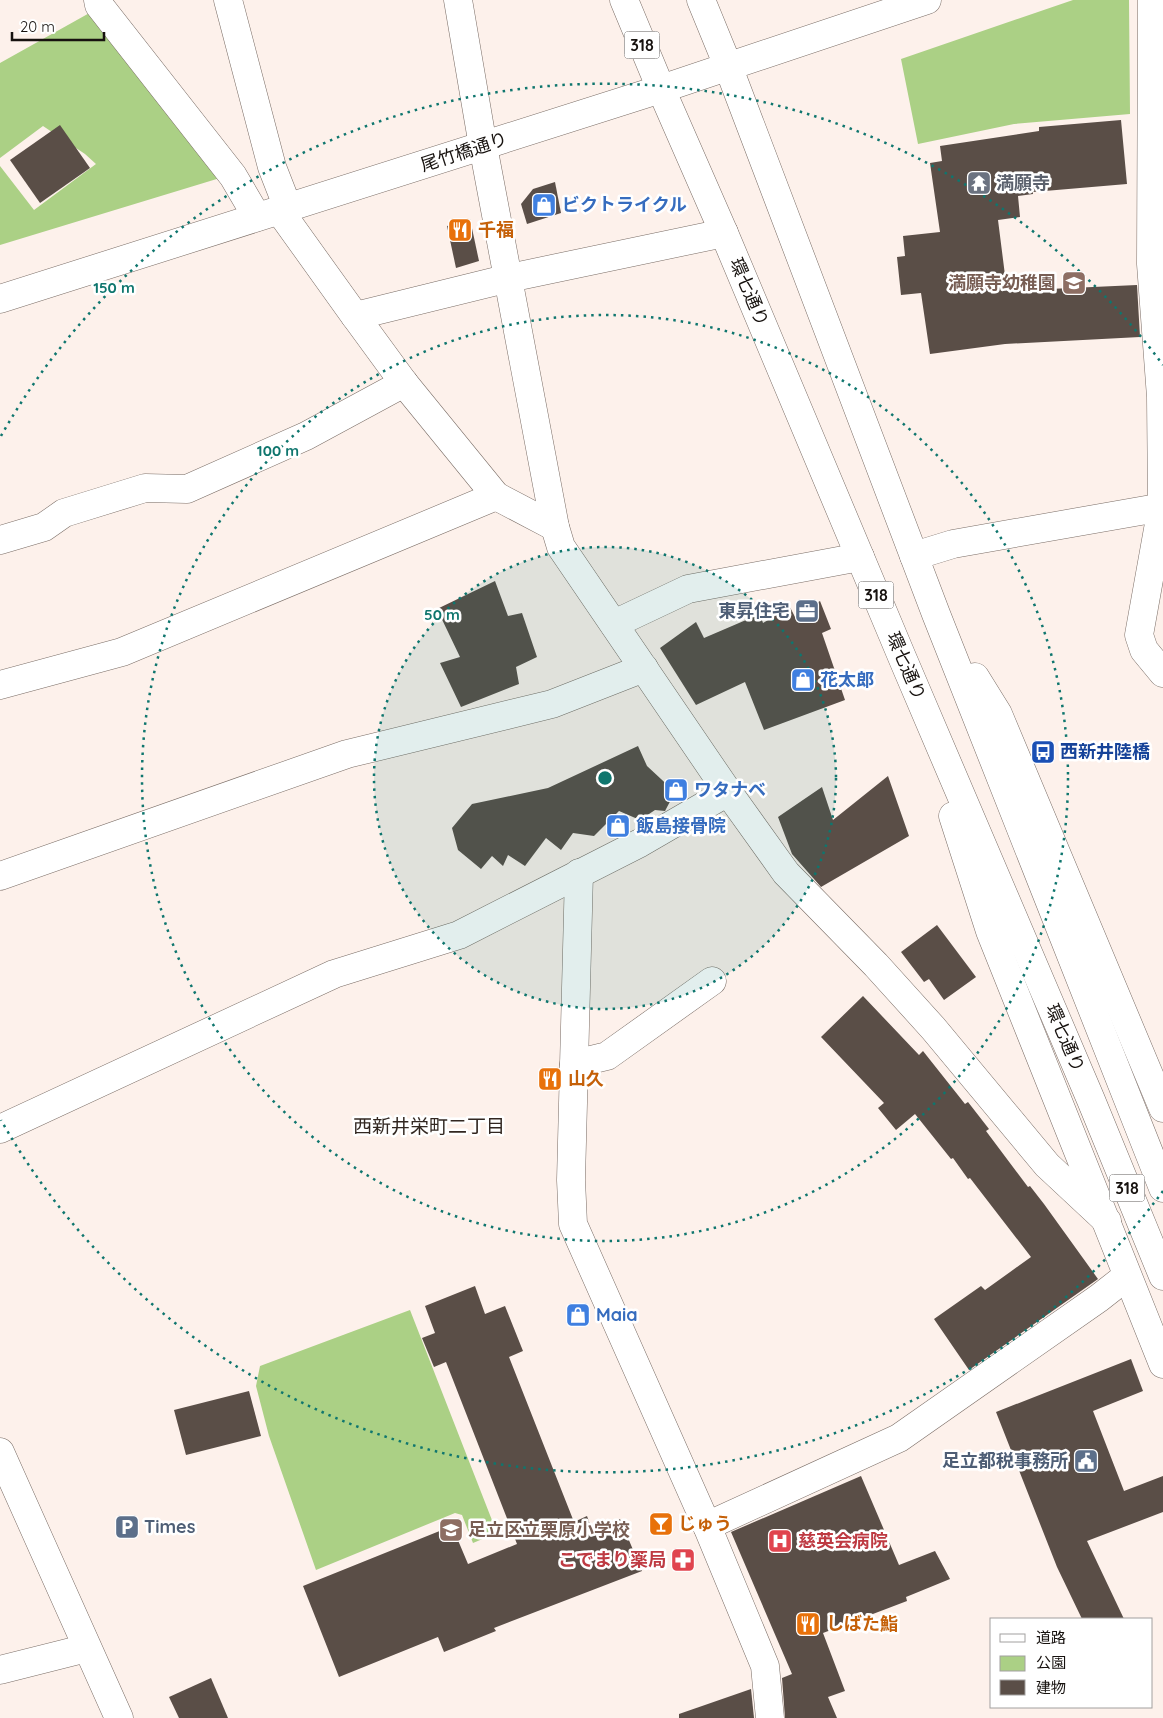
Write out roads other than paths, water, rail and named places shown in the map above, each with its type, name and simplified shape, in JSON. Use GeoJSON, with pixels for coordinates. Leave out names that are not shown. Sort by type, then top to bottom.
{"type":"FeatureCollection","features":[{"type":"Feature","properties":{"kind":"street"},"geometry":{"type":"LineString","coordinates":[[98,0],[105,13],[233,176],[275,212],[404,382],[496,496],[555,527]]}},
{"type":"Feature","properties":{"kind":"street"},"geometry":{"type":"LineString","coordinates":[[228,0],[272,167],[275,212]]}},
{"type":"Feature","properties":{"kind":"street"},"geometry":{"type":"LineString","coordinates":[[458,0],[483,146],[555,527],[561,547],[728,792],[786,873],[876,965],[933,1028],[1047,1165],[1107,1221]]}},
{"type":"Feature","properties":{"kind":"street","name":"環七通り"},"geometry":{"type":"LineString","coordinates":[[624,0],[1091,1100],[1163,1276]]}},
{"type":"Feature","properties":{"kind":"street","name":"環七通り"},"geometry":{"type":"LineString","coordinates":[[701,0],[728,66],[936,614],[1163,1188]]}},
{"type":"Feature","properties":{"kind":"street","name":"尾竹橋通り"},"geometry":{"type":"LineString","coordinates":[[0,299],[661,90],[927,0]]}},
{"type":"Feature","properties":{"kind":"street"},"geometry":{"type":"LineString","coordinates":[[1152,0],[1151,264],[1161,396],[1163,507],[1139,635],[1144,650],[1163,673]]}},
{"type":"Feature","properties":{"kind":"street"},"geometry":{"type":"LineString","coordinates":[[355,316],[509,278],[724,233]]}},
{"type":"Feature","properties":{"kind":"street"},"geometry":{"type":"LineString","coordinates":[[0,540],[44,527],[64,513],[145,488],[187,488],[306,436],[404,382]]}},
{"type":"Feature","properties":{"kind":"street"},"geometry":{"type":"LineString","coordinates":[[0,685],[122,652],[496,496]]}},
{"type":"Feature","properties":{"kind":"street"},"geometry":{"type":"LineString","coordinates":[[914,556],[953,544],[1163,507]]}},
{"type":"Feature","properties":{"kind":"street"},"geometry":{"type":"LineString","coordinates":[[614,624],[688,589],[860,558]]}},
{"type":"Feature","properties":{"kind":"street"},"geometry":{"type":"LineString","coordinates":[[936,614],[998,714],[1163,1108]]}},
{"type":"Feature","properties":{"kind":"street"},"geometry":{"type":"LineString","coordinates":[[902,657],[990,931],[1163,1364]]}},
{"type":"Feature","properties":{"kind":"street"},"geometry":{"type":"LineString","coordinates":[[0,876],[347,754],[552,704],[644,668]]}},
{"type":"Feature","properties":{"kind":"street"},"geometry":{"type":"LineString","coordinates":[[0,1129],[334,974],[459,935],[640,843],[728,792]]}},
{"type":"Feature","properties":{"kind":"street"},"geometry":{"type":"LineString","coordinates":[[579,873],[571,1180],[573,1224],[707,1526],[765,1666],[770,1718]]}},
{"type":"Feature","properties":{"kind":"street"},"geometry":{"type":"LineString","coordinates":[[574,1064],[607,1056],[712,981]]}},
{"type":"Feature","properties":{"kind":"street"},"geometry":{"type":"LineString","coordinates":[[707,1526],[898,1438],[1127,1276]]}},
{"type":"Feature","properties":{"kind":"street"},"geometry":{"type":"LineString","coordinates":[[0,1452],[119,1718]]}},
{"type":"Feature","properties":{"kind":"street"},"geometry":{"type":"LineString","coordinates":[[0,1670],[87,1648]]}},
{"type":"Feature","properties":{"kind":"place","name":"満願寺"},"geometry":{"type":"Point","coordinates":[979,183]}},
{"type":"Feature","properties":{"kind":"place","name":"ビクトライクル"},"geometry":{"type":"Point","coordinates":[544,205]}},
{"type":"Feature","properties":{"kind":"place","name":"千福"},"geometry":{"type":"Point","coordinates":[460,230]}},
{"type":"Feature","properties":{"kind":"place","name":"満願寺幼稚園"},"geometry":{"type":"Point","coordinates":[1074,283]}},
{"type":"Feature","properties":{"kind":"place","name":"東昇住宅"},"geometry":{"type":"Point","coordinates":[807,611]}},
{"type":"Feature","properties":{"kind":"place","name":"花太郎"},"geometry":{"type":"Point","coordinates":[803,680]}},
{"type":"Feature","properties":{"kind":"place","name":"西新井陸橋"},"geometry":{"type":"Point","coordinates":[1043,752]}},
{"type":"Feature","properties":{"kind":"place","name":"ワタナベ"},"geometry":{"type":"Point","coordinates":[676,790]}},
{"type":"Feature","properties":{"kind":"place","name":"飯島接骨院"},"geometry":{"type":"Point","coordinates":[618,826]}},
{"type":"Feature","properties":{"kind":"place","name":"山久"},"geometry":{"type":"Point","coordinates":[550,1079]}},
{"type":"Feature","properties":{"kind":"place","name":"Maia"},"geometry":{"type":"Point","coordinates":[578,1315]}},
{"type":"Feature","properties":{"kind":"place","name":"足立都税事務所"},"geometry":{"type":"Point","coordinates":[1086,1461]}},
{"type":"Feature","properties":{"kind":"place","name":"じゅう"},"geometry":{"type":"Point","coordinates":[661,1524]}},
{"type":"Feature","properties":{"kind":"place","name":"Times"},"geometry":{"type":"Point","coordinates":[127,1527]}},
{"type":"Feature","properties":{"kind":"place","name":"足立区立栗原小学校"},"geometry":{"type":"Point","coordinates":[451,1530]}},
{"type":"Feature","properties":{"kind":"place","name":"慈英会病院"},"geometry":{"type":"Point","coordinates":[780,1541]}},
{"type":"Feature","properties":{"kind":"place","name":"こでまり薬局"},"geometry":{"type":"Point","coordinates":[683,1560]}},
{"type":"Feature","properties":{"kind":"place","name":"しばた鮨"},"geometry":{"type":"Point","coordinates":[808,1624]}},
{"type":"Feature","properties":{"kind":"district","name":"西新井栄町二丁目"},"geometry":{"type":"Point","coordinates":[429,1126]}}]}
